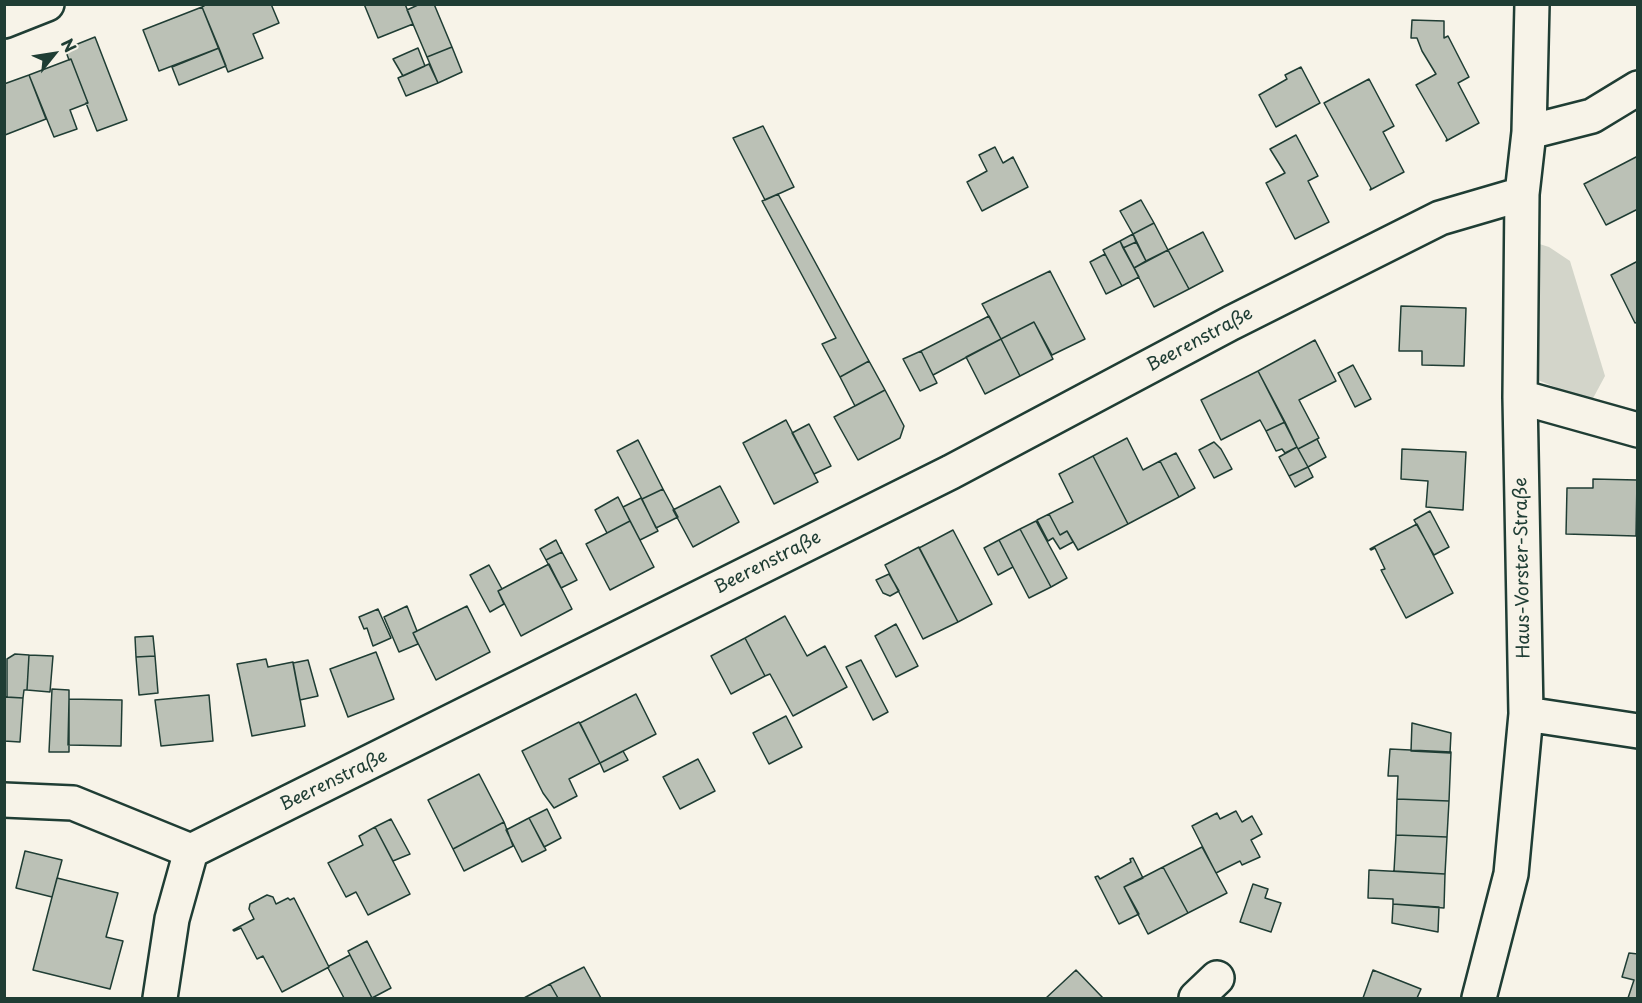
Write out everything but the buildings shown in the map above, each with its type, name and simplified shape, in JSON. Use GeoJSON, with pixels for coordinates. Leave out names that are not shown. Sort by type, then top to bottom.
{"type":"FeatureCollection","features":[{"type":"Feature","properties":{"kind":"street"},"geometry":{"type":"LineString","coordinates":[[4,21],[47,4]]}},
{"type":"Feature","properties":{"kind":"street","name":"Haus-Vorster-Straße"},"geometry":{"type":"LineString","coordinates":[[1479,999],[1511,874],[1526,714],[1520,397],[1522,194],[1529,132],[1532,4]]}},
{"type":"Feature","properties":{"kind":"street"},"geometry":{"type":"LineString","coordinates":[[1529,132],[1592,116],[1638,88]]}},
{"type":"Feature","properties":{"kind":"street","name":"Beerenstraße"},"geometry":{"type":"LineString","coordinates":[[191,851],[951,472],[1231,323],[1440,218],[1522,194]]}},
{"type":"Feature","properties":{"kind":"street"},"geometry":{"type":"LineString","coordinates":[[1520,397],[1638,430]]}},
{"type":"Feature","properties":{"kind":"street"},"geometry":{"type":"LineString","coordinates":[[1526,714],[1638,731]]}},
{"type":"Feature","properties":{"kind":"street"},"geometry":{"type":"LineString","coordinates":[[4,800],[73,803],[191,851],[172,919],[160,999]]}},
{"type":"Feature","properties":{"kind":"shaded area"},"geometry":{"type":"Polygon","coordinates":[[[1533,242],[1549,247],[1570,261],[1605,376],[1591,402],[1533,378],[1533,242]]]}}]}
